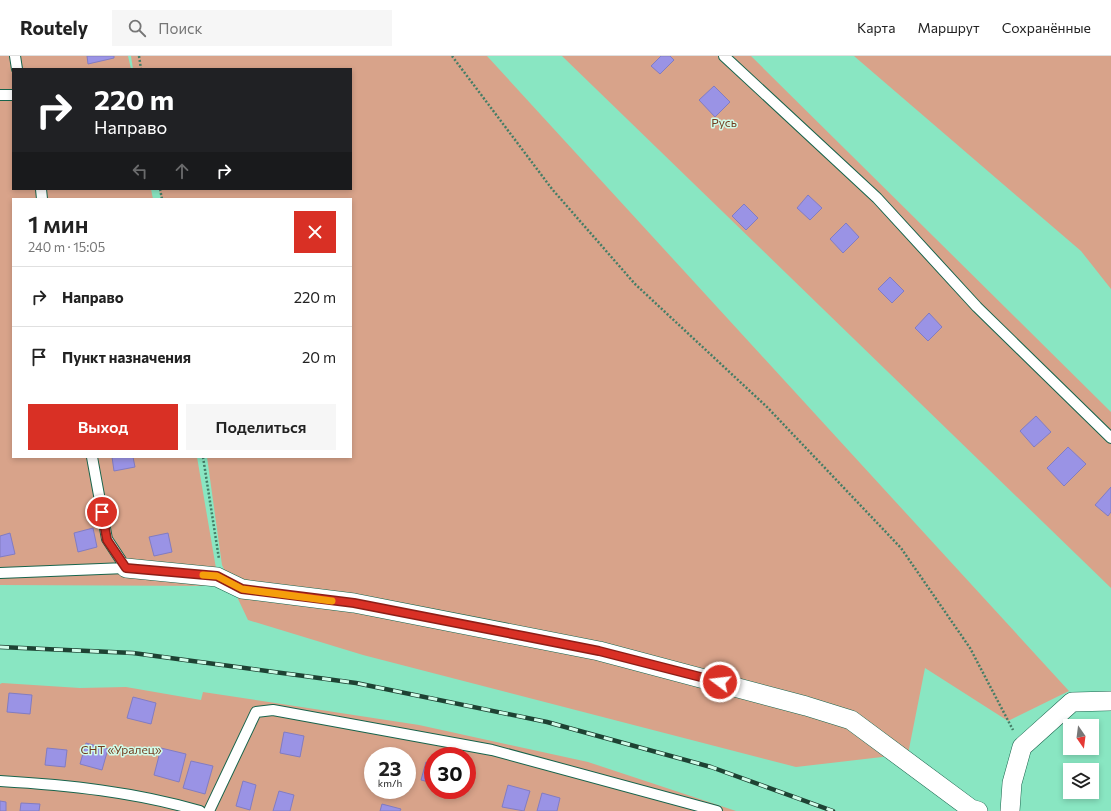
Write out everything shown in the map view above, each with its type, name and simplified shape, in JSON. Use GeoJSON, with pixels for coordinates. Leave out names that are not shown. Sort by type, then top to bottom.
{"type":"FeatureCollection","features":[{"type":"Feature","properties":{"kind":"street"},"geometry":{"type":"LineString","coordinates":[[126,568],[217,576],[242,589],[354,603],[599,651],[806,706],[850,720],[971,809],[978,811]]}},
{"type":"Feature","properties":{"kind":"street"},"geometry":{"type":"LineString","coordinates":[[1010,811],[1012,783],[1022,747],[1072,702],[1111,700]]}},
{"type":"Feature","properties":{"kind":"lane"},"geometry":{"type":"LineString","coordinates":[[15,56],[17,68]]}},
{"type":"Feature","properties":{"kind":"lane"},"geometry":{"type":"LineString","coordinates":[[724,56],[877,198],[977,306],[1111,438]]}},
{"type":"Feature","properties":{"kind":"lane"},"geometry":{"type":"LineString","coordinates":[[0,95],[12,95]]}},
{"type":"Feature","properties":{"kind":"lane"},"geometry":{"type":"LineString","coordinates":[[92,458],[107,540],[126,568]]}},
{"type":"Feature","properties":{"kind":"lane"},"geometry":{"type":"LineString","coordinates":[[0,573],[126,568]]}},
{"type":"Feature","properties":{"kind":"lane"},"geometry":{"type":"LineString","coordinates":[[209,811],[256,712],[273,710],[492,750],[717,811]]}},
{"type":"Feature","properties":{"kind":"lane"},"geometry":{"type":"LineString","coordinates":[[0,781],[78,787],[127,793],[200,811]]}},
{"type":"Feature","properties":{"kind":"path"},"geometry":{"type":"LineString","coordinates":[[139,56],[141,68]]}},
{"type":"Feature","properties":{"kind":"path"},"geometry":{"type":"LineString","coordinates":[[452,56],[552,188],[635,284],[767,408],[901,548],[970,648],[1022,747]]}},
{"type":"Feature","properties":{"kind":"path"},"geometry":{"type":"LineString","coordinates":[[203,458],[222,579]]}},
{"type":"Feature","properties":{"kind":"green space"},"geometry":{"type":"Polygon","coordinates":[[[0,56],[128,56],[131,68],[12,68],[12,190],[151,190],[153,198],[12,198],[12,458],[197,458],[219,586],[0,585],[0,56]]]}},
{"type":"Feature","properties":{"kind":"green space"},"geometry":{"type":"Polygon","coordinates":[[[131,56],[487,56],[1069,691],[1008,721],[925,668],[908,754],[796,767],[363,655],[248,620],[222,565],[207,458],[352,458],[352,198],[161,198],[159,190],[352,190],[352,68],[133,68],[131,56]]]}},
{"type":"Feature","properties":{"kind":"green space","name":"Русь"},"geometry":{"type":"Polygon","coordinates":[[[562,56],[751,56],[1111,412],[1111,588],[562,56]]]}},
{"type":"Feature","properties":{"kind":"green space"},"geometry":{"type":"Polygon","coordinates":[[[854,56],[1111,56],[1111,289],[1081,251],[854,56]]]}},
{"type":"Feature","properties":{"kind":"green space","name":"СНТ «Уралец»"},"geometry":{"type":"Polygon","coordinates":[[[2,683],[80,688],[126,687],[201,700],[203,692],[419,725],[588,762],[736,811],[0,811],[0,684],[2,683]]]}},
{"type":"Feature","properties":{"kind":"building"},"geometry":{"type":"Polygon","coordinates":[[[87,56],[114,56],[114,58],[88,64],[87,56]]]}},
{"type":"Feature","properties":{"kind":"building"},"geometry":{"type":"Polygon","coordinates":[[[661,56],[670,56],[674,60],[660,74],[651,66],[661,56]]]}},
{"type":"Feature","properties":{"kind":"building"},"geometry":{"type":"Polygon","coordinates":[[[714,86],[730,102],[715,117],[699,100],[714,86]]]}},
{"type":"Feature","properties":{"kind":"building"},"geometry":{"type":"Polygon","coordinates":[[[808,195],[822,208],[810,220],[797,208],[808,195]]]}},
{"type":"Feature","properties":{"kind":"building"},"geometry":{"type":"Polygon","coordinates":[[[744,204],[758,218],[746,230],[732,216],[744,204]]]}},
{"type":"Feature","properties":{"kind":"building"},"geometry":{"type":"Polygon","coordinates":[[[846,223],[859,237],[843,253],[830,239],[846,223]]]}},
{"type":"Feature","properties":{"kind":"building"},"geometry":{"type":"Polygon","coordinates":[[[890,277],[904,291],[892,303],[878,289],[890,277]]]}},
{"type":"Feature","properties":{"kind":"building"},"geometry":{"type":"Polygon","coordinates":[[[929,313],[942,327],[928,341],[915,328],[929,313]]]}},
{"type":"Feature","properties":{"kind":"building"},"geometry":{"type":"Polygon","coordinates":[[[1036,416],[1051,432],[1034,447],[1020,431],[1036,416]]]}},
{"type":"Feature","properties":{"kind":"building"},"geometry":{"type":"Polygon","coordinates":[[[1068,447],[1086,464],[1064,486],[1047,468],[1068,447]]]}},
{"type":"Feature","properties":{"kind":"building"},"geometry":{"type":"Polygon","coordinates":[[[112,458],[133,458],[135,467],[114,471],[112,458]]]}},
{"type":"Feature","properties":{"kind":"building"},"geometry":{"type":"Polygon","coordinates":[[[1111,487],[1111,512],[1108,516],[1095,505],[1111,487]]]}},
{"type":"Feature","properties":{"kind":"building"},"geometry":{"type":"Polygon","coordinates":[[[93,528],[97,547],[78,552],[74,533],[93,528]]]}},
{"type":"Feature","properties":{"kind":"building"},"geometry":{"type":"Polygon","coordinates":[[[10,533],[15,554],[0,557],[0,536],[10,533]]]}},
{"type":"Feature","properties":{"kind":"building"},"geometry":{"type":"Polygon","coordinates":[[[168,533],[172,552],[154,556],[149,537],[168,533]]]}},
{"type":"Feature","properties":{"kind":"building"},"geometry":{"type":"Polygon","coordinates":[[[9,693],[32,695],[30,714],[7,712],[9,693]]]}},
{"type":"Feature","properties":{"kind":"building"},"geometry":{"type":"Polygon","coordinates":[[[133,697],[156,703],[151,724],[127,718],[133,697]]]}},
{"type":"Feature","properties":{"kind":"building"},"geometry":{"type":"Polygon","coordinates":[[[284,732],[304,736],[300,757],[280,753],[284,732]]]}},
{"type":"Feature","properties":{"kind":"building"},"geometry":{"type":"Polygon","coordinates":[[[86,743],[108,749],[102,770],[80,764],[86,743]]]}},
{"type":"Feature","properties":{"kind":"building"},"geometry":{"type":"Polygon","coordinates":[[[47,748],[67,750],[65,767],[45,765],[47,748]]]}},
{"type":"Feature","properties":{"kind":"building"},"geometry":{"type":"Polygon","coordinates":[[[161,748],[186,754],[179,782],[154,775],[161,748]]]}},
{"type":"Feature","properties":{"kind":"building"},"geometry":{"type":"Polygon","coordinates":[[[191,761],[213,766],[205,794],[183,788],[191,761]]]}},
{"type":"Feature","properties":{"kind":"building"},"geometry":{"type":"Polygon","coordinates":[[[424,769],[424,781],[421,780],[424,769]]]}},
{"type":"Feature","properties":{"kind":"building"},"geometry":{"type":"Polygon","coordinates":[[[243,781],[256,785],[250,810],[236,806],[243,781]]]}},
{"type":"Feature","properties":{"kind":"building"},"geometry":{"type":"Polygon","coordinates":[[[508,785],[530,791],[524,811],[502,807],[508,785]]]}},
{"type":"Feature","properties":{"kind":"building"},"geometry":{"type":"Polygon","coordinates":[[[279,791],[294,795],[290,811],[273,811],[279,791]]]}},
{"type":"Feature","properties":{"kind":"building"},"geometry":{"type":"Polygon","coordinates":[[[542,793],[560,798],[557,811],[537,811],[542,793]]]}},
{"type":"Feature","properties":{"kind":"building"},"geometry":{"type":"Polygon","coordinates":[[[0,801],[6,802],[6,811],[0,811],[0,801]]]}},
{"type":"Feature","properties":{"kind":"building"},"geometry":{"type":"Polygon","coordinates":[[[21,803],[40,804],[39,811],[20,811],[21,803]]]}},
{"type":"Feature","properties":{"kind":"building"},"geometry":{"type":"Polygon","coordinates":[[[382,804],[401,809],[400,811],[380,811],[382,804]]]}},
{"type":"Feature","properties":{"kind":"railway"},"geometry":{"type":"LineString","coordinates":[[0,647],[133,653],[356,683],[547,722],[711,767],[833,811]]}},
{"type":"Feature","properties":{"kind":"slow traffic"},"geometry":{"type":"LineString","coordinates":[[203,575],[217,576],[242,589],[332,601]]}},
{"type":"Feature","properties":{"kind":"route"},"geometry":{"type":"LineString","coordinates":[[102,512],[107,540],[126,568],[217,576],[242,589],[354,603],[599,651],[720,682]]}}]}
